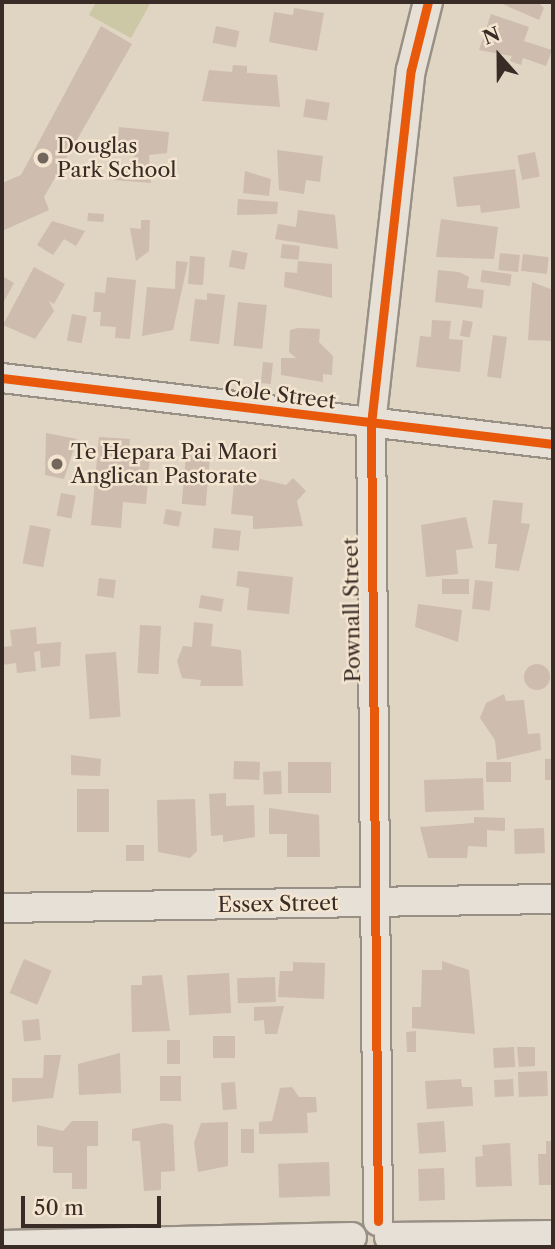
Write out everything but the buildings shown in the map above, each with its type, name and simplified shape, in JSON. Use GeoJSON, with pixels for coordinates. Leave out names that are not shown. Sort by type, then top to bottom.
{"type":"FeatureCollection","features":[{"type":"Feature","properties":{"kind":"street","name":"Pownall Street"},"geometry":{"type":"LineString","coordinates":[[384,1235],[367,554],[371,424],[411,70],[428,2]]}},
{"type":"Feature","properties":{"kind":"street","name":"Cole Street"},"geometry":{"type":"LineString","coordinates":[[2,378],[553,444]]}},
{"type":"Feature","properties":{"kind":"street","name":"Essex Street"},"geometry":{"type":"LineString","coordinates":[[2,908],[553,899]]}},
{"type":"Feature","properties":{"kind":"street"},"geometry":{"type":"LineString","coordinates":[[2,1245],[353,1242],[360,1223],[384,1235],[553,1235]]}},
{"type":"Feature","properties":{"kind":"shaded area"},"geometry":{"type":"Polygon","coordinates":[[[96,2],[151,2],[131,38],[89,15],[96,2]]]}},
{"type":"Feature","properties":{"kind":"cycle path"},"geometry":{"type":"LineString","coordinates":[[378,1221],[371,424],[411,70],[428,2]]}},
{"type":"Feature","properties":{"kind":"cycle path"},"geometry":{"type":"LineString","coordinates":[[2,378],[553,444]]}},
{"type":"Feature","properties":{"kind":"place","name":"Douglas Park School"},"geometry":{"type":"Point","coordinates":[43,158]}},
{"type":"Feature","properties":{"kind":"place","name":"Te Hepara Pai Maori Anglican Pastorate"},"geometry":{"type":"Point","coordinates":[57,464]}}]}
